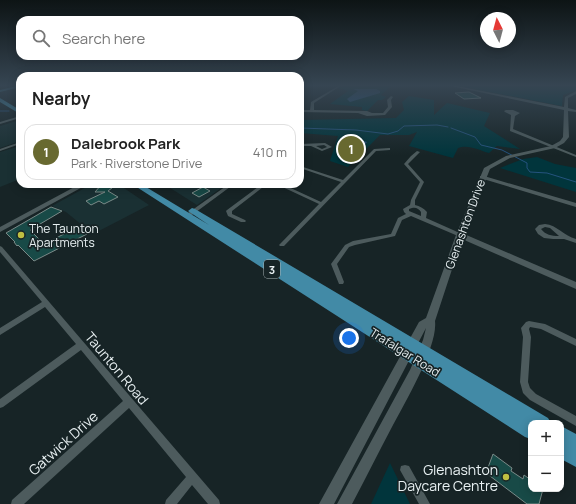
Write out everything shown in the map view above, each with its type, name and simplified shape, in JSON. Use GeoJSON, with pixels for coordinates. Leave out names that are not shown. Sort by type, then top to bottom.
{"type":"FeatureCollection","features":[{"type":"Feature","properties":{"kind":"main road","name":"Trafalgar Road"},"geometry":{"type":"LineString","coordinates":[[143,188],[190,214],[416,352],[538,420]]}},
{"type":"Feature","properties":{"kind":"main road","name":"Trafalgar Road"},"geometry":{"type":"LineString","coordinates":[[154,188],[190,214]]}},
{"type":"Feature","properties":{"kind":"main road","name":"Trafalgar Road"},"geometry":{"type":"LineString","coordinates":[[416,352],[528,429]]}},
{"type":"Feature","properties":{"kind":"main road"},"geometry":{"type":"LineString","coordinates":[[564,436],[576,443]]}},
{"type":"Feature","properties":{"kind":"main road"},"geometry":{"type":"LineString","coordinates":[[564,452],[576,459]]}},
{"type":"Feature","properties":{"kind":"street"},"geometry":{"type":"LineString","coordinates":[[304,111],[360,113],[367,115],[384,114],[389,109]]}},
{"type":"Feature","properties":{"kind":"street"},"geometry":{"type":"LineString","coordinates":[[553,147],[562,142],[566,137],[565,109]]}},
{"type":"Feature","properties":{"kind":"street"},"geometry":{"type":"LineString","coordinates":[[513,115],[511,130],[576,156]]}},
{"type":"Feature","properties":{"kind":"street"},"geometry":{"type":"LineString","coordinates":[[0,123],[16,119]]}},
{"type":"Feature","properties":{"kind":"street"},"geometry":{"type":"LineString","coordinates":[[0,150],[16,144]]}},
{"type":"Feature","properties":{"kind":"street"},"geometry":{"type":"LineString","coordinates":[[304,144],[312,145]]}},
{"type":"Feature","properties":{"kind":"street","name":"Glenashton Drive"},"geometry":{"type":"LineString","coordinates":[[326,504],[416,352],[432,329],[430,321],[460,235],[486,168],[508,157],[553,147]]}},
{"type":"Feature","properties":{"kind":"street"},"geometry":{"type":"LineString","coordinates":[[282,245],[375,150],[389,149]]}},
{"type":"Feature","properties":{"kind":"street"},"geometry":{"type":"LineString","coordinates":[[412,206],[412,200],[422,182],[406,164],[418,152]]}},
{"type":"Feature","properties":{"kind":"street"},"geometry":{"type":"LineString","coordinates":[[304,168],[343,181]]}},
{"type":"Feature","properties":{"kind":"street"},"geometry":{"type":"LineString","coordinates":[[482,177],[576,205]]}},
{"type":"Feature","properties":{"kind":"street"},"geometry":{"type":"LineString","coordinates":[[0,226],[70,188]]}},
{"type":"Feature","properties":{"kind":"street"},"geometry":{"type":"LineString","coordinates":[[0,230],[78,188]]}},
{"type":"Feature","properties":{"kind":"street"},"geometry":{"type":"LineString","coordinates":[[190,214],[226,188]]}},
{"type":"Feature","properties":{"kind":"street"},"geometry":{"type":"LineString","coordinates":[[243,221],[230,214],[229,211],[260,188]]}},
{"type":"Feature","properties":{"kind":"street"},"geometry":{"type":"LineString","coordinates":[[287,188],[322,204]]}},
{"type":"Feature","properties":{"kind":"street"},"geometry":{"type":"LineString","coordinates":[[422,219],[424,212],[422,210],[412,206],[406,209],[410,214],[576,286]]}},
{"type":"Feature","properties":{"kind":"street"},"geometry":{"type":"LineString","coordinates":[[341,282],[334,264],[347,246],[353,243],[393,235],[400,219],[410,214]]}},
{"type":"Feature","properties":{"kind":"street"},"geometry":{"type":"LineString","coordinates":[[564,237],[576,241]]}},
{"type":"Feature","properties":{"kind":"street","name":"Taunton Road"},"geometry":{"type":"LineString","coordinates":[[0,248],[215,504]]}},
{"type":"Feature","properties":{"kind":"street"},"geometry":{"type":"LineString","coordinates":[[0,332],[46,303]]}},
{"type":"Feature","properties":{"kind":"street"},"geometry":{"type":"LineString","coordinates":[[576,343],[542,326],[529,324],[525,328],[527,336],[524,382],[526,390],[534,397],[576,421]]}},
{"type":"Feature","properties":{"kind":"street"},"geometry":{"type":"LineString","coordinates":[[0,404],[81,345]]}},
{"type":"Feature","properties":{"kind":"street","name":"Glenashton Drive"},"geometry":{"type":"LineString","coordinates":[[344,504],[414,374],[416,352]]}},
{"type":"Feature","properties":{"kind":"street","name":"Gatwick Drive"},"geometry":{"type":"LineString","coordinates":[[16,504],[129,402]]}},
{"type":"Feature","properties":{"kind":"street"},"geometry":{"type":"LineString","coordinates":[[405,470],[425,504]]}},
{"type":"Feature","properties":{"kind":"street"},"geometry":{"type":"LineString","coordinates":[[170,504],[192,477]]}},
{"type":"Feature","properties":{"kind":"shaded area"},"geometry":{"type":"Polygon","coordinates":[[[362,109],[369,109],[367,111],[362,110],[362,109]]]}},
{"type":"Feature","properties":{"kind":"shaded area"},"geometry":{"type":"Polygon","coordinates":[[[404,109],[434,109],[434,115],[441,109],[471,109],[490,113],[484,126],[520,149],[497,146],[489,153],[474,148],[462,147],[458,148],[453,158],[409,146],[417,132],[409,135],[380,135],[348,167],[330,161],[338,136],[304,133],[304,120],[396,118],[404,110],[404,109]]]}},
{"type":"Feature","properties":{"kind":"shaded area"},"geometry":{"type":"Polygon","coordinates":[[[16,121],[16,142],[0,148],[0,126],[16,121]]]}},
{"type":"Feature","properties":{"kind":"shaded area"},"geometry":{"type":"Polygon","coordinates":[[[16,147],[16,181],[0,187],[0,152],[16,147]]]}},
{"type":"Feature","properties":{"kind":"shaded area"},"geometry":{"type":"Polygon","coordinates":[[[537,157],[555,164],[576,168],[576,192],[500,168],[523,159],[537,157]]]}},
{"type":"Feature","properties":{"kind":"shaded area"},"geometry":{"type":"Polygon","coordinates":[[[85,188],[124,188],[149,205],[93,234],[66,212],[52,206],[85,188]]]}},
{"type":"Feature","properties":{"kind":"shaded area"},"geometry":{"type":"Polygon","coordinates":[[[170,188],[221,188],[197,205],[170,188]]]}},
{"type":"Feature","properties":{"kind":"shaded area"},"geometry":{"type":"Polygon","coordinates":[[[390,463],[410,504],[371,504],[390,463]]]}},
{"type":"Feature","properties":{"kind":"water"},"geometry":{"type":"Polygon","coordinates":[[[361,140],[367,142],[363,147],[364,148],[357,151],[353,159],[348,160],[340,158],[340,154],[346,152],[344,148],[348,144],[361,140]]]}},
{"type":"Feature","properties":{"kind":"building"},"geometry":{"type":"Polygon","coordinates":[[[98,188],[112,188],[108,191],[118,197],[104,204],[99,201],[91,205],[86,201],[105,192],[95,192],[98,188]]]}},
{"type":"Feature","properties":{"kind":"building"},"geometry":{"type":"Polygon","coordinates":[[[201,188],[210,191],[199,197],[192,193],[201,188]]]}},
{"type":"Feature","properties":{"kind":"building","name":"The Taunton Apartments"},"geometry":{"type":"Polygon","coordinates":[[[51,207],[62,211],[30,230],[44,244],[78,227],[87,234],[34,261],[18,245],[17,246],[6,233],[51,207]]]}},
{"type":"Feature","properties":{"kind":"building","name":"Glenashton Daycare Centre"},"geometry":{"type":"Polygon","coordinates":[[[493,454],[512,468],[511,471],[523,479],[524,475],[528,478],[528,492],[542,492],[539,504],[527,504],[486,473],[493,454]]]}},
{"type":"Feature","properties":{"kind":"waterway"},"geometry":{"type":"LineString","coordinates":[[0,111],[9,111]]}},
{"type":"Feature","properties":{"kind":"waterway"},"geometry":{"type":"LineString","coordinates":[[304,128],[356,130],[388,134],[398,131],[404,126],[437,125],[448,127]]}},
{"type":"Feature","properties":{"kind":"waterway"},"geometry":{"type":"LineString","coordinates":[[451,128],[475,137],[481,145],[502,150],[527,163],[527,168],[530,172],[547,173],[576,182]]}},
{"type":"Feature","properties":{"kind":"place","name":"Dalebrook Park"},"geometry":{"type":"Point","coordinates":[351,149]}},
{"type":"Feature","properties":{"kind":"place","name":"The Taunton Apartments"},"geometry":{"type":"Point","coordinates":[21,235]}},
{"type":"Feature","properties":{"kind":"place","name":"Glenashton Daycare Centre"},"geometry":{"type":"Point","coordinates":[506,477]}}]}
